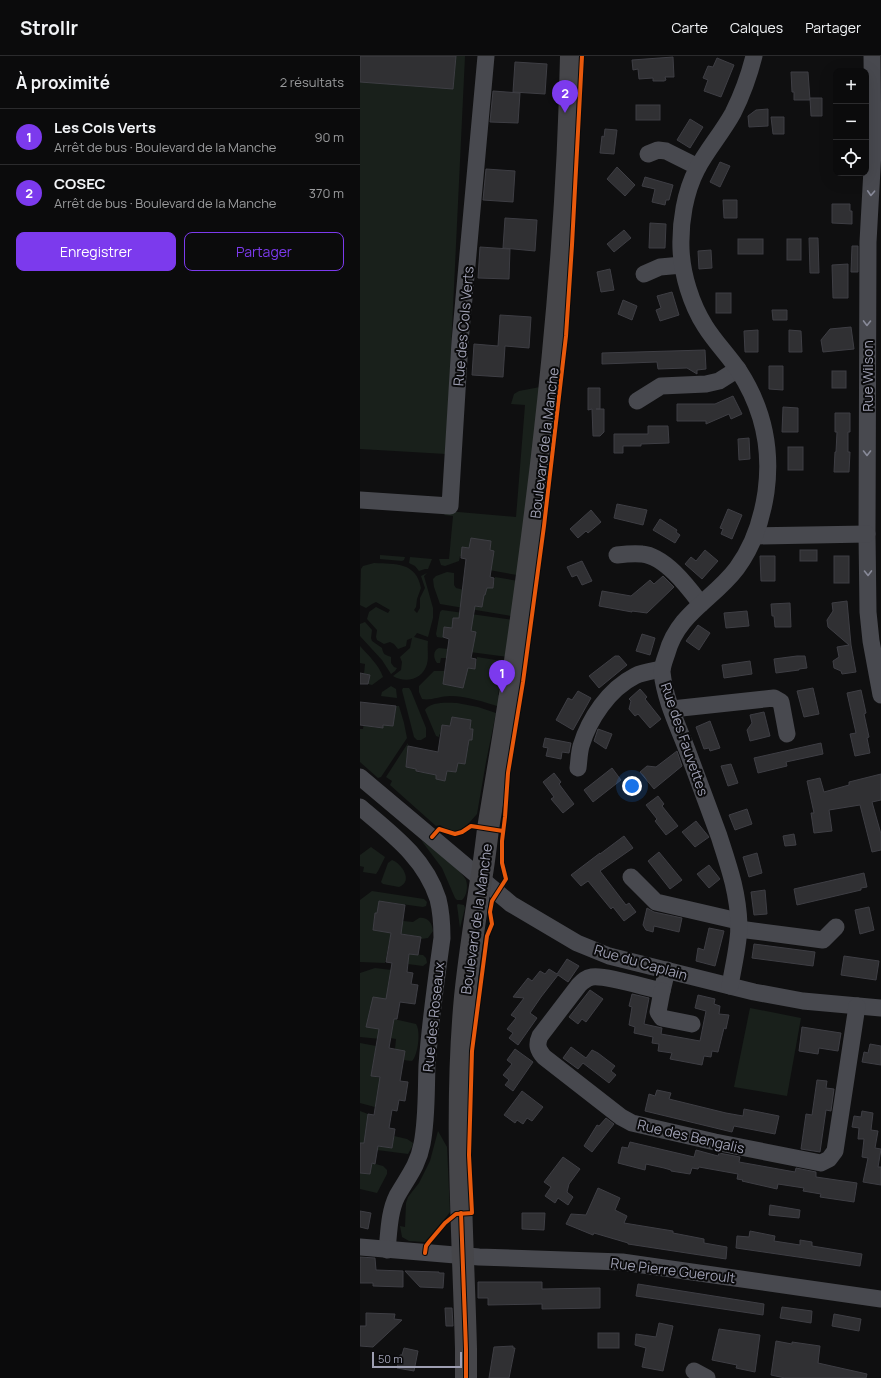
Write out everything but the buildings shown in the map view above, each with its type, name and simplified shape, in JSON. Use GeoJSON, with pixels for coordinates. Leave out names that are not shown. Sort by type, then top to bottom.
{"type":"FeatureCollection","features":[{"type":"Feature","properties":{"kind":"main road","name":"Boulevard de la Manche"},"geometry":{"type":"LineString","coordinates":[[466,1378],[459,1165],[460,1080],[465,995],[508,713],[534,527],[551,384],[562,257],[569,132],[571,56]]}},
{"type":"Feature","properties":{"kind":"street","name":"Rue des Cols Verts"},"geometry":{"type":"LineString","coordinates":[[360,500],[450,506],[460,342],[486,56]]}},
{"type":"Feature","properties":{"kind":"street","name":"Rue des Fauvettes"},"geometry":{"type":"LineString","coordinates":[[730,986],[739,925],[733,877],[709,807],[666,693],[662,669],[668,646],[682,622],[721,587],[738,566],[755,536],[761,520],[766,488],[768,473],[768,447],[764,426],[758,408],[749,387],[738,369],[705,326],[693,301],[682,265],[681,248],[684,209],[692,180],[698,167],[731,116],[747,80],[754,56]]}},
{"type":"Feature","properties":{"kind":"street","name":"Rue Wilson"},"geometry":{"type":"LineString","coordinates":[[872,56],[874,349],[867,534],[868,612],[871,641],[881,695]]}},
{"type":"Feature","properties":{"kind":"street"},"geometry":{"type":"LineString","coordinates":[[648,154],[658,150],[666,151],[698,167]]}},
{"type":"Feature","properties":{"kind":"street"},"geometry":{"type":"LineString","coordinates":[[644,274],[660,267],[682,265]]}},
{"type":"Feature","properties":{"kind":"street"},"geometry":{"type":"LineString","coordinates":[[637,401],[660,386],[706,384],[719,380],[738,369]]}},
{"type":"Feature","properties":{"kind":"street"},"geometry":{"type":"LineString","coordinates":[[755,536],[867,534]]}},
{"type":"Feature","properties":{"kind":"street"},"geometry":{"type":"LineString","coordinates":[[617,554],[643,554],[660,561],[684,583],[701,604]]}},
{"type":"Feature","properties":{"kind":"street"},"geometry":{"type":"LineString","coordinates":[[578,768],[581,747],[589,726],[609,697],[621,685],[635,676],[662,669]]}},
{"type":"Feature","properties":{"kind":"street"},"geometry":{"type":"LineString","coordinates":[[672,709],[774,698],[781,702],[788,734]]}},
{"type":"Feature","properties":{"kind":"street","name":"Rue du Caplain"},"geometry":{"type":"LineString","coordinates":[[360,777],[482,878],[511,904],[577,943],[609,956],[754,992],[803,1002],[881,1008]]}},
{"type":"Feature","properties":{"kind":"street","name":"Rue des Roseaux"},"geometry":{"type":"LineString","coordinates":[[360,807],[405,845],[417,859],[433,886],[438,900],[442,928],[427,1066],[422,1146],[413,1170],[392,1209],[387,1250]]}},
{"type":"Feature","properties":{"kind":"street"},"geometry":{"type":"LineString","coordinates":[[631,878],[656,902],[739,925],[823,940],[836,926]]}},
{"type":"Feature","properties":{"kind":"street"},"geometry":{"type":"LineString","coordinates":[[612,979],[618,958]]}},
{"type":"Feature","properties":{"kind":"street"},"geometry":{"type":"LineString","coordinates":[[667,970],[658,1012],[662,1018],[692,1024]]}},
{"type":"Feature","properties":{"kind":"street","name":"Rue des Bengalis"},"geometry":{"type":"LineString","coordinates":[[662,992],[612,979],[593,977],[586,979],[578,984],[540,1036],[538,1045],[539,1051],[544,1057],[621,1117],[632,1123],[715,1142],[821,1163],[829,1159],[835,1151],[857,1006]]}},
{"type":"Feature","properties":{"kind":"street","name":"Rue Pierre Gueroult"},"geometry":{"type":"LineString","coordinates":[[360,1247],[479,1257],[622,1262],[881,1299]]}},
{"type":"Feature","properties":{"kind":"shaded area"},"geometry":{"type":"Polygon","coordinates":[[[360,56],[465,56],[446,454],[360,449],[360,56]]]}},
{"type":"Feature","properties":{"kind":"shaded area"},"geometry":{"type":"Polygon","coordinates":[[[540,387],[517,575],[489,570],[491,541],[469,548],[460,556],[459,561],[445,566],[441,565],[439,559],[449,559],[453,516],[444,515],[447,511],[516,517],[525,405],[511,404],[514,394],[519,391],[540,387]]]}},
{"type":"Feature","properties":{"kind":"shaded area"},"geometry":{"type":"Polygon","coordinates":[[[380,555],[405,557],[402,561],[380,559],[380,555]]]}},
{"type":"Feature","properties":{"kind":"shaded area"},"geometry":{"type":"Polygon","coordinates":[[[410,557],[432,559],[428,569],[419,571],[415,566],[409,563],[410,557]]]}},
{"type":"Feature","properties":{"kind":"shaded area"},"geometry":{"type":"Polygon","coordinates":[[[374,563],[397,564],[410,569],[415,573],[421,588],[414,610],[417,613],[420,608],[420,598],[425,588],[421,576],[427,573],[424,576],[433,608],[433,618],[428,637],[417,633],[414,637],[428,641],[428,661],[422,673],[413,679],[403,680],[393,676],[401,670],[402,662],[400,657],[410,648],[412,638],[407,640],[406,646],[398,649],[390,642],[384,644],[377,640],[377,630],[367,619],[369,612],[376,607],[388,613],[390,610],[376,602],[366,608],[360,605],[361,569],[363,566],[374,563]]]}},
{"type":"Feature","properties":{"kind":"shaded area"},"geometry":{"type":"Polygon","coordinates":[[[447,572],[454,573],[454,585],[456,588],[464,590],[461,604],[482,607],[487,588],[493,588],[495,577],[518,581],[511,616],[440,604],[433,579],[436,576],[447,572]]]}},
{"type":"Feature","properties":{"kind":"shaded area"},"geometry":{"type":"Polygon","coordinates":[[[442,610],[513,620],[508,657],[470,652],[476,632],[471,631],[472,620],[453,618],[452,628],[444,627],[443,638],[437,637],[436,634],[440,612],[442,610]]]}},
{"type":"Feature","properties":{"kind":"shaded area"},"geometry":{"type":"Polygon","coordinates":[[[365,622],[372,630],[372,641],[382,648],[385,654],[391,657],[391,663],[397,668],[391,674],[382,660],[360,636],[360,624],[365,622]]]}},
{"type":"Feature","properties":{"kind":"shaded area"},"geometry":{"type":"Polygon","coordinates":[[[360,646],[376,664],[383,677],[372,685],[368,684],[370,675],[364,674],[365,664],[360,663],[360,646]]]}},
{"type":"Feature","properties":{"kind":"shaded area"},"geometry":{"type":"Polygon","coordinates":[[[439,648],[448,649],[446,658],[441,658],[440,663],[437,663],[434,654],[439,648]]]}},
{"type":"Feature","properties":{"kind":"shaded area"},"geometry":{"type":"Polygon","coordinates":[[[477,657],[508,662],[504,686],[500,685],[498,695],[502,696],[500,707],[456,696],[422,699],[419,692],[419,686],[434,671],[446,671],[443,684],[462,687],[468,668],[475,669],[477,657]]]}},
{"type":"Feature","properties":{"kind":"shaded area"},"geometry":{"type":"Polygon","coordinates":[[[391,686],[396,689],[397,698],[381,696],[382,692],[391,686]]]}},
{"type":"Feature","properties":{"kind":"shaded area"},"geometry":{"type":"Polygon","coordinates":[[[403,688],[409,688],[411,691],[426,728],[426,737],[421,740],[417,740],[414,737],[402,690],[403,688]]]}},
{"type":"Feature","properties":{"kind":"shaded area"},"geometry":{"type":"Polygon","coordinates":[[[457,703],[478,707],[496,713],[477,814],[459,831],[450,831],[440,825],[436,826],[390,785],[392,781],[386,777],[408,743],[406,767],[416,769],[416,772],[436,772],[436,779],[445,781],[447,771],[456,772],[458,763],[468,749],[469,740],[472,739],[473,730],[470,729],[471,720],[452,717],[450,725],[442,725],[439,737],[436,736],[425,710],[431,705],[435,704],[457,703]]]}},
{"type":"Feature","properties":{"kind":"shaded area"},"geometry":{"type":"Polygon","coordinates":[[[396,706],[399,706],[407,738],[381,777],[378,778],[360,762],[360,729],[363,729],[364,722],[373,723],[373,727],[382,728],[383,725],[393,726],[396,706]]]}},
{"type":"Feature","properties":{"kind":"shaded area"},"geometry":{"type":"Polygon","coordinates":[[[421,840],[463,875],[467,882],[467,888],[465,896],[462,900],[457,900],[455,898],[442,868],[421,840]]]}},
{"type":"Feature","properties":{"kind":"shaded area"},"geometry":{"type":"Polygon","coordinates":[[[371,847],[385,857],[376,874],[363,872],[364,867],[360,866],[360,855],[371,847]]]}},
{"type":"Feature","properties":{"kind":"shaded area"},"geometry":{"type":"Polygon","coordinates":[[[392,860],[402,868],[406,877],[406,881],[399,887],[383,884],[381,882],[388,863],[392,860]]]}},
{"type":"Feature","properties":{"kind":"shaded area"},"geometry":{"type":"Polygon","coordinates":[[[372,891],[424,899],[427,902],[426,906],[423,907],[379,901],[377,913],[375,913],[373,930],[391,933],[385,963],[360,962],[360,900],[372,891]]]}},
{"type":"Feature","properties":{"kind":"shaded area"},"geometry":{"type":"Polygon","coordinates":[[[457,905],[464,905],[465,908],[460,928],[457,905]]]}},
{"type":"Feature","properties":{"kind":"shaded area"},"geometry":{"type":"Polygon","coordinates":[[[419,918],[427,919],[432,925],[433,931],[428,938],[421,939],[421,937],[398,933],[400,922],[413,922],[419,918]]]}},
{"type":"Feature","properties":{"kind":"shaded area"},"geometry":{"type":"Polygon","coordinates":[[[409,954],[423,955],[426,958],[427,963],[423,966],[408,964],[409,954]]]}},
{"type":"Feature","properties":{"kind":"shaded area"},"geometry":{"type":"Polygon","coordinates":[[[375,968],[391,970],[388,1000],[370,1008],[367,1027],[392,1031],[394,1019],[416,1024],[418,1027],[418,1043],[416,1054],[412,1061],[403,1060],[395,1049],[396,1039],[384,1037],[381,1039],[360,1037],[360,973],[375,968]]]}},
{"type":"Feature","properties":{"kind":"shaded area"},"geometry":{"type":"Polygon","coordinates":[[[750,1008],[801,1018],[787,1096],[734,1087],[750,1008]]]}},
{"type":"Feature","properties":{"kind":"shaded area"},"geometry":{"type":"Polygon","coordinates":[[[360,1043],[376,1046],[371,1076],[381,1078],[375,1107],[360,1103],[360,1043]]]}},
{"type":"Feature","properties":{"kind":"shaded area"},"geometry":{"type":"Polygon","coordinates":[[[360,1111],[368,1114],[365,1143],[360,1143],[360,1111]]]}},
{"type":"Feature","properties":{"kind":"shaded area"},"geometry":{"type":"Polygon","coordinates":[[[438,1131],[447,1147],[450,1212],[425,1242],[409,1241],[402,1237],[400,1226],[405,1227],[406,1203],[408,1197],[419,1183],[430,1161],[438,1131]]]}},
{"type":"Feature","properties":{"kind":"shaded area"},"geometry":{"type":"Polygon","coordinates":[[[394,1136],[407,1139],[413,1143],[408,1154],[377,1150],[378,1146],[392,1148],[394,1136]]]}},
{"type":"Feature","properties":{"kind":"shaded area"},"geometry":{"type":"Polygon","coordinates":[[[372,1163],[383,1166],[387,1170],[387,1174],[377,1193],[360,1189],[360,1173],[370,1174],[372,1163]]]}},
{"type":"Feature","properties":{"kind":"cycle path"},"geometry":{"type":"LineString","coordinates":[[425,1253],[426,1246],[445,1223],[456,1214],[472,1213],[469,1155],[472,1051],[487,936],[492,924],[490,912],[492,901],[506,879],[502,863],[502,841],[508,773],[523,682],[544,526],[566,336],[582,56]]}},
{"type":"Feature","properties":{"kind":"cycle path"},"geometry":{"type":"LineString","coordinates":[[432,837],[439,829],[455,834],[462,832],[471,826],[503,831]]}},
{"type":"Feature","properties":{"kind":"cycle path"},"geometry":{"type":"LineString","coordinates":[[461,1213],[466,1378]]}},
{"type":"Feature","properties":{"kind":"place","name":"COSEC"},"geometry":{"type":"Point","coordinates":[565,113]}},
{"type":"Feature","properties":{"kind":"place","name":"Les Cols Verts"},"geometry":{"type":"Point","coordinates":[502,693]}}]}
